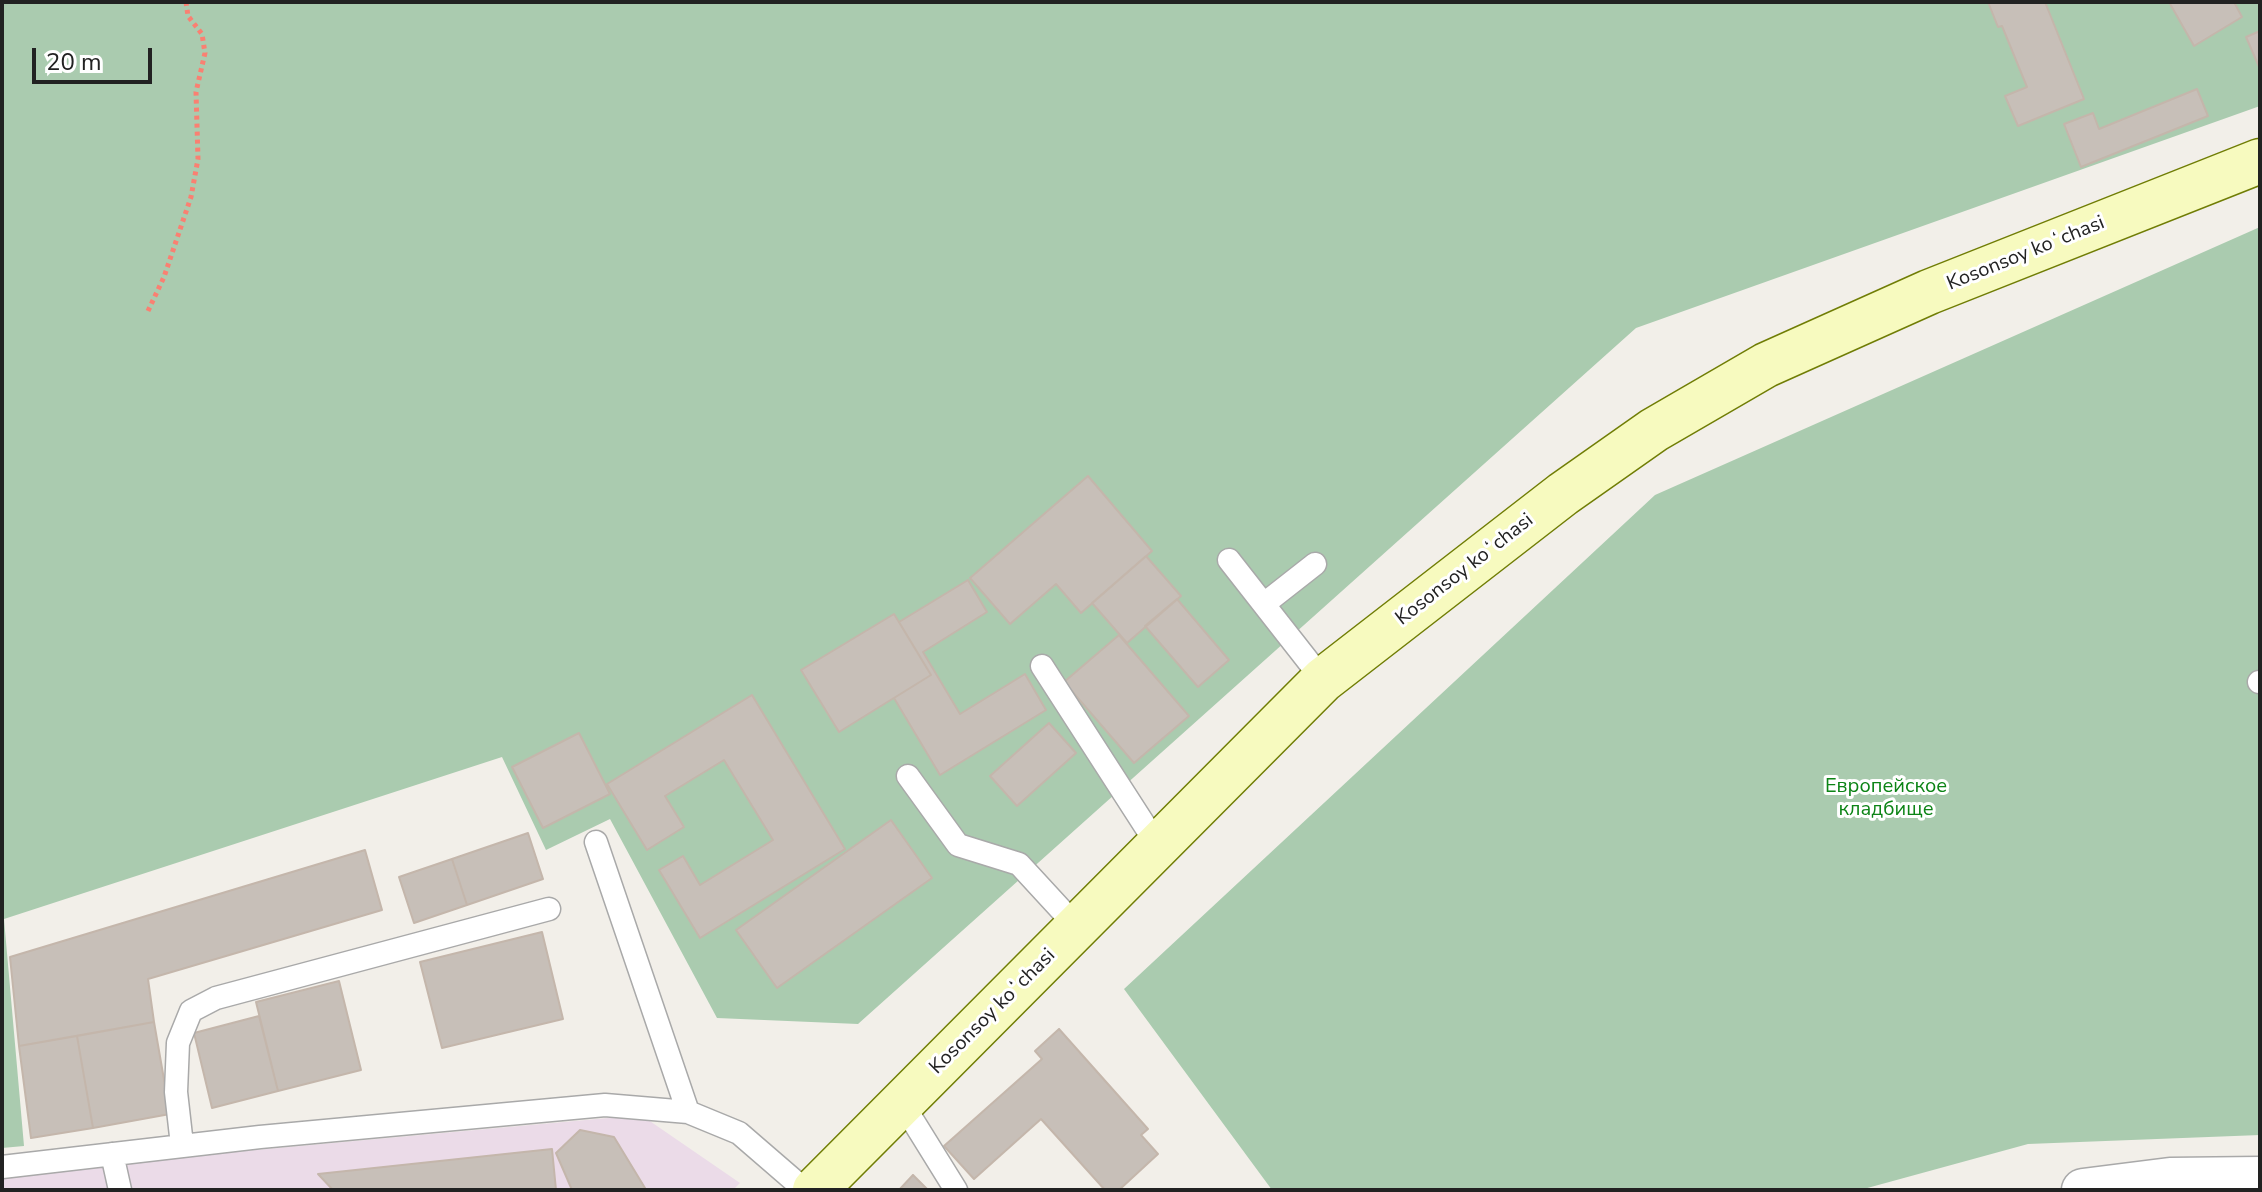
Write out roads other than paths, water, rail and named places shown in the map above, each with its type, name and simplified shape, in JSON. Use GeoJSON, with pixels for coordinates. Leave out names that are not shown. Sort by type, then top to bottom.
{"type":"FeatureCollection","features":[{"type":"Feature","properties":{"kind":"main road","name":"Kosonsoy koʻchasi"},"geometry":{"type":"LineString","coordinates":[[815,1190],[1323,680],[1563,494],[1654,430],[1766,365],[1929,292],[2260,161]]}},
{"type":"Feature","properties":{"kind":"street"},"geometry":{"type":"LineString","coordinates":[[2083,1190],[2170,1179],[2260,1178]]}},
{"type":"Feature","properties":{"kind":"lane"},"geometry":{"type":"LineString","coordinates":[[1229,560],[1323,680]]}},
{"type":"Feature","properties":{"kind":"lane"},"geometry":{"type":"LineString","coordinates":[[1264,604],[1315,564]]}},
{"type":"Feature","properties":{"kind":"lane"},"geometry":{"type":"LineString","coordinates":[[1042,666],[1158,846]]}},
{"type":"Feature","properties":{"kind":"lane"},"geometry":{"type":"LineString","coordinates":[[908,776],[958,845],[1019,864],[1077,927]]}},
{"type":"Feature","properties":{"kind":"lane"},"geometry":{"type":"LineString","coordinates":[[596,842],[688,1112]]}},
{"type":"Feature","properties":{"kind":"lane"},"geometry":{"type":"LineString","coordinates":[[182,1145],[176,1092],[178,1043],[191,1011],[216,998],[549,909]]}},
{"type":"Feature","properties":{"kind":"lane"},"geometry":{"type":"LineString","coordinates":[[902,1103],[956,1190]]}},
{"type":"Feature","properties":{"kind":"lane"},"geometry":{"type":"LineString","coordinates":[[2,1167],[182,1145],[605,1105],[688,1112],[739,1133],[805,1190]]}},
{"type":"Feature","properties":{"kind":"lane"},"geometry":{"type":"LineString","coordinates":[[112,1154],[120,1190]]}},
{"type":"Feature","properties":{"kind":"park label","name":"Европейское кладбище"},"geometry":{"type":"Point","coordinates":[1886,798]}}]}
